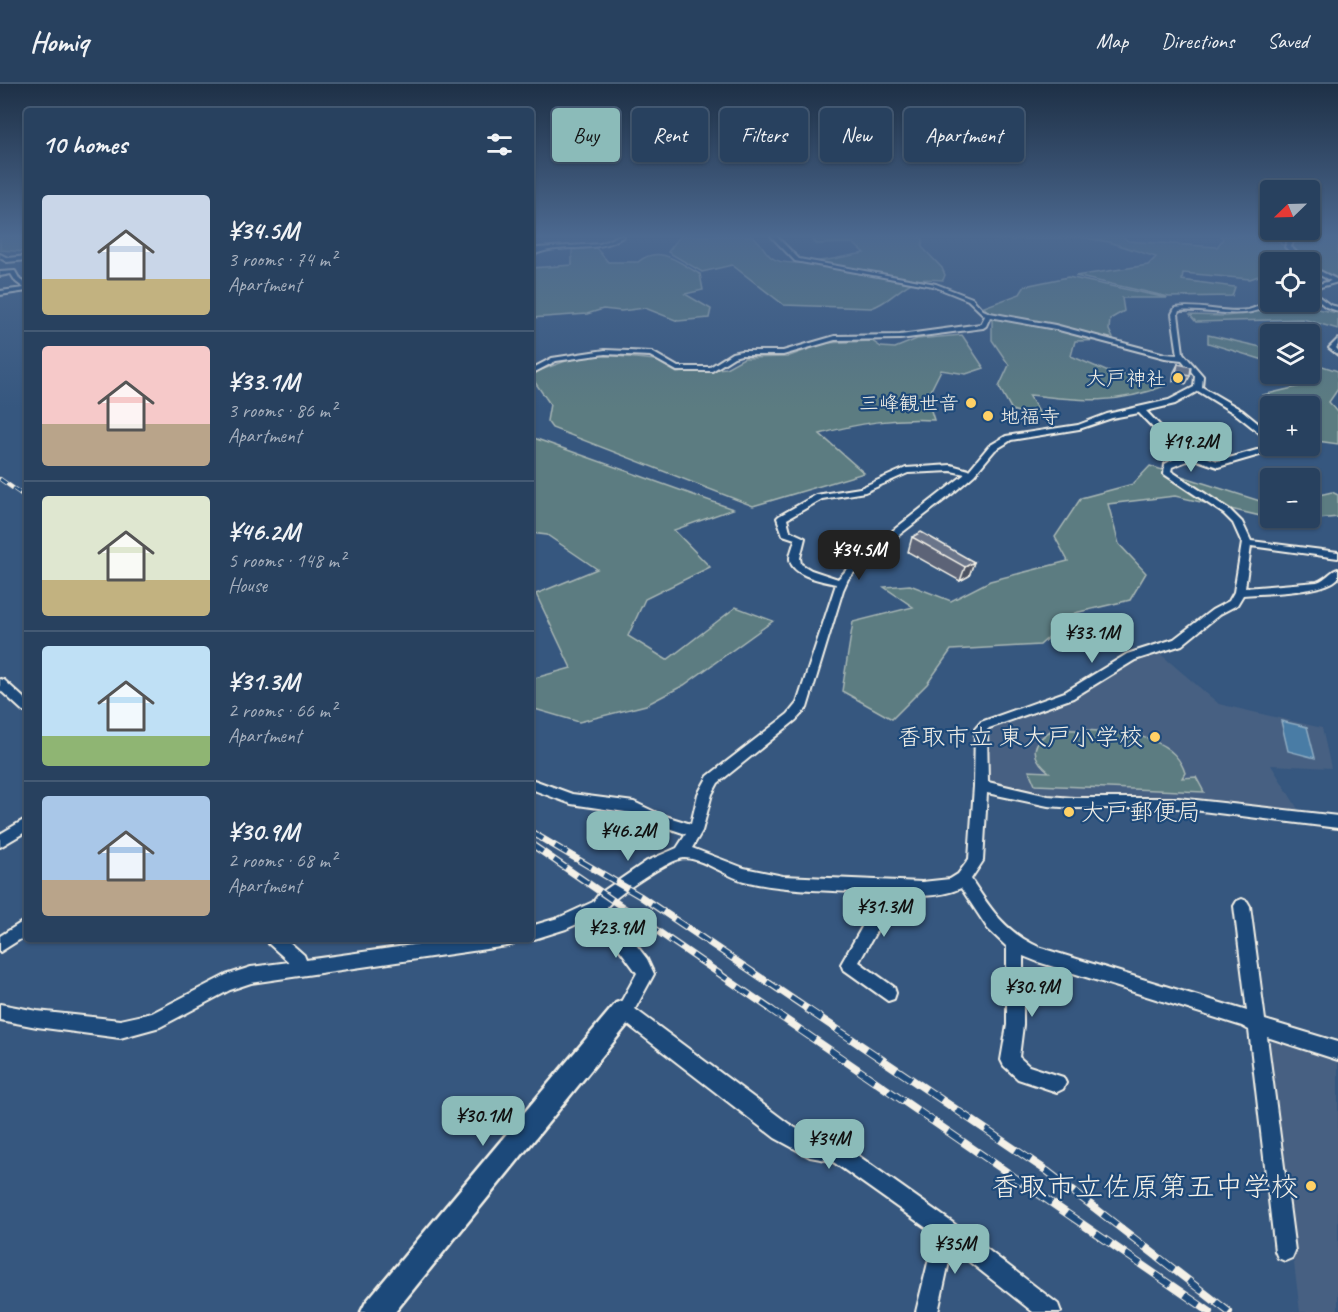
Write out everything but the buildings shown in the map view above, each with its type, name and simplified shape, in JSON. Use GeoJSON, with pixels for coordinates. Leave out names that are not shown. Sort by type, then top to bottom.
{"type":"FeatureCollection","features":[{"type":"Feature","properties":{"kind":"main road"},"geometry":{"type":"LineString","coordinates":[[376,1312],[624,1011]]}},
{"type":"Feature","properties":{"kind":"street"},"geometry":{"type":"LineString","coordinates":[[955,293],[970,299],[988,315],[1055,327],[1165,356],[1184,358]]}},
{"type":"Feature","properties":{"kind":"street"},"geometry":{"type":"LineString","coordinates":[[1320,298],[1328,306],[1338,309]]}},
{"type":"Feature","properties":{"kind":"street"},"geometry":{"type":"LineString","coordinates":[[1198,388],[1199,376],[1180,352],[1175,314],[1178,309],[1233,313],[1260,308]]}},
{"type":"Feature","properties":{"kind":"street"},"geometry":{"type":"LineString","coordinates":[[534,370],[554,359],[605,352],[652,354],[677,369],[712,369],[732,355],[741,353],[783,353],[835,338],[900,337],[983,326],[988,315]]}},
{"type":"Feature","properties":{"kind":"street"},"geometry":{"type":"LineString","coordinates":[[1338,341],[1332,348],[1338,353]]}},
{"type":"Feature","properties":{"kind":"street"},"geometry":{"type":"LineString","coordinates":[[534,932],[561,924],[598,907],[604,899],[652,865],[682,852],[695,831],[705,789],[720,772],[731,766],[792,717],[803,705],[829,615],[850,570],[971,473],[992,448],[1009,438],[1079,427],[1110,416],[1172,402],[1198,388]]}},
{"type":"Feature","properties":{"kind":"street"},"geometry":{"type":"LineString","coordinates":[[1198,388],[1240,413],[1260,429]]}},
{"type":"Feature","properties":{"kind":"street"},"geometry":{"type":"LineString","coordinates":[[1141,410],[1182,452],[1218,464],[1260,452]]}},
{"type":"Feature","properties":{"kind":"street"},"geometry":{"type":"LineString","coordinates":[[682,852],[761,879],[783,882],[928,888],[953,885],[963,879],[976,861],[981,786],[981,729],[985,725],[1069,694],[1131,657],[1178,642],[1211,615],[1233,603],[1239,592],[1247,543],[1235,519],[1167,472],[1166,469],[1171,463],[1184,459],[1182,452]]}},
{"type":"Feature","properties":{"kind":"street"},"geometry":{"type":"LineString","coordinates":[[842,583],[807,572],[798,566],[795,562],[795,554],[800,538],[786,533],[782,518],[819,497],[862,490],[906,471],[951,468],[971,473]]}},
{"type":"Feature","properties":{"kind":"street"},"geometry":{"type":"LineString","coordinates":[[1247,543],[1338,555]]}},
{"type":"Feature","properties":{"kind":"street"},"geometry":{"type":"LineString","coordinates":[[1239,592],[1317,585],[1332,580],[1338,572]]}},
{"type":"Feature","properties":{"kind":"street"},"geometry":{"type":"LineString","coordinates":[[0,683],[24,705]]}},
{"type":"Feature","properties":{"kind":"street"},"geometry":{"type":"LineString","coordinates":[[534,785],[571,799],[634,808],[655,818],[695,831]]}},
{"type":"Feature","properties":{"kind":"street"},"geometry":{"type":"LineString","coordinates":[[981,786],[1048,801],[1178,803],[1338,822]]}},
{"type":"Feature","properties":{"kind":"street"},"geometry":{"type":"LineString","coordinates":[[0,841],[24,826]]}},
{"type":"Feature","properties":{"kind":"street"},"geometry":{"type":"LineString","coordinates":[[963,879],[993,928],[1015,945],[1038,955],[1246,1019],[1258,1026],[1338,1051]]}},
{"type":"Feature","properties":{"kind":"street"},"geometry":{"type":"LineString","coordinates":[[860,885],[870,928],[849,964],[888,993]]}},
{"type":"Feature","properties":{"kind":"street"},"geometry":{"type":"LineString","coordinates":[[1242,906],[1285,1251]]}},
{"type":"Feature","properties":{"kind":"street"},"geometry":{"type":"LineString","coordinates":[[598,907],[641,963],[646,974],[624,1011],[782,1131],[810,1148],[836,1152],[946,1230],[1050,1312]]}},
{"type":"Feature","properties":{"kind":"street"},"geometry":{"type":"LineString","coordinates":[[0,945],[24,928]]}},
{"type":"Feature","properties":{"kind":"street"},"geometry":{"type":"LineString","coordinates":[[278,942],[298,960],[298,967]]}},
{"type":"Feature","properties":{"kind":"street"},"geometry":{"type":"LineString","coordinates":[[0,1012],[120,1029],[154,1021],[226,982],[251,975],[485,942]]}},
{"type":"Feature","properties":{"kind":"street"},"geometry":{"type":"LineString","coordinates":[[1015,945],[1014,1025],[1010,1060],[1024,1073],[1057,1083]]}},
{"type":"Feature","properties":{"kind":"street"},"geometry":{"type":"LineString","coordinates":[[927,1312],[946,1230]]}},
{"type":"Feature","properties":{"kind":"shaded area","name":"香取市立 東大戸小学校"},"geometry":{"type":"Polygon","coordinates":[[[1158,652],[1219,704],[1322,728],[1331,768],[1271,765],[1301,814],[1173,795],[1169,798],[1072,800],[988,781],[987,731],[999,724],[1078,696],[1128,665],[1158,652]]]}},
{"type":"Feature","properties":{"kind":"shaded area"},"geometry":{"type":"Polygon","coordinates":[[[1281,721],[1307,727],[1315,758],[1288,751],[1281,721]]]}},
{"type":"Feature","properties":{"kind":"shaded area","name":"香取市立佐原第五中学校"},"geometry":{"type":"Polygon","coordinates":[[[1275,1039],[1338,1059],[1338,1312],[1300,1312],[1267,1046],[1275,1039]]]}},
{"type":"Feature","properties":{"kind":"green space"},"geometry":{"type":"Polygon","coordinates":[[[534,293],[688,293],[685,294],[711,309],[709,318],[678,321],[645,308],[621,311],[603,309],[587,314],[534,318],[534,293]]]}},
{"type":"Feature","properties":{"kind":"green space"},"geometry":{"type":"Polygon","coordinates":[[[769,293],[895,293],[871,308],[784,305],[769,293]]]}},
{"type":"Feature","properties":{"kind":"green space"},"geometry":{"type":"Polygon","coordinates":[[[1145,293],[1167,298],[1122,298],[1124,311],[1110,319],[1109,330],[1114,340],[1075,341],[1071,356],[1106,371],[1167,385],[1115,399],[1083,400],[1029,395],[1043,419],[1012,410],[999,387],[1009,365],[992,340],[992,317],[984,307],[1020,294],[1145,293]]]}},
{"type":"Feature","properties":{"kind":"green space"},"geometry":{"type":"Polygon","coordinates":[[[1152,293],[1233,293],[1232,296],[1169,297],[1152,293]]]}},
{"type":"Feature","properties":{"kind":"green space"},"geometry":{"type":"Polygon","coordinates":[[[1320,310],[1338,313],[1338,329],[1303,319],[1196,322],[1190,315],[1226,316],[1260,312],[1320,312],[1320,310]]]}},
{"type":"Feature","properties":{"kind":"green space"},"geometry":{"type":"Polygon","coordinates":[[[962,335],[984,368],[966,374],[941,370],[927,398],[934,420],[876,422],[820,434],[864,473],[753,506],[552,428],[547,421],[550,404],[534,381],[535,372],[580,356],[615,356],[655,360],[677,373],[726,368],[744,358],[787,357],[825,343],[872,341],[881,347],[895,348],[917,339],[962,335]]]}},
{"type":"Feature","properties":{"kind":"green space"},"geometry":{"type":"Polygon","coordinates":[[[1208,335],[1260,347],[1260,359],[1208,343],[1208,335]]]}},
{"type":"Feature","properties":{"kind":"green space"},"geometry":{"type":"Polygon","coordinates":[[[1320,365],[1338,371],[1338,389],[1329,402],[1338,412],[1338,444],[1320,441],[1320,396],[1263,395],[1305,385],[1320,384],[1320,365]]]}},
{"type":"Feature","properties":{"kind":"green space"},"geometry":{"type":"Polygon","coordinates":[[[534,438],[733,509],[674,530],[710,567],[645,599],[628,636],[667,660],[736,607],[773,621],[684,685],[646,705],[579,722],[534,709],[534,678],[571,668],[536,594],[597,569],[547,535],[534,533],[534,438]]]}},
{"type":"Feature","properties":{"kind":"green space"},"geometry":{"type":"Polygon","coordinates":[[[1150,466],[1260,501],[1260,516],[1175,496],[1108,504],[1119,544],[1146,573],[1130,600],[1075,613],[1040,645],[951,650],[927,684],[892,719],[842,691],[853,622],[913,607],[884,587],[910,585],[951,601],[990,581],[1068,561],[1055,537],[1081,498],[1133,484],[1150,466]]]}},
{"type":"Feature","properties":{"kind":"green space"},"geometry":{"type":"Polygon","coordinates":[[[1332,492],[1338,495],[1338,517],[1320,519],[1320,495],[1332,492]]]}},
{"type":"Feature","properties":{"kind":"green space"},"geometry":{"type":"Polygon","coordinates":[[[1054,729],[1129,734],[1148,739],[1164,746],[1177,757],[1185,773],[1182,778],[1196,777],[1204,792],[1035,785],[1029,771],[1049,772],[1038,760],[1035,749],[1037,743],[1054,729]]]}},
{"type":"Feature","properties":{"kind":"railway"},"geometry":{"type":"LineString","coordinates":[[0,479],[24,496]]}},
{"type":"Feature","properties":{"kind":"railway"},"geometry":{"type":"LineString","coordinates":[[534,834],[640,896],[809,1010]]}},
{"type":"Feature","properties":{"kind":"railway"},"geometry":{"type":"LineString","coordinates":[[534,846],[772,1010]]}},
{"type":"Feature","properties":{"kind":"railway"},"geometry":{"type":"LineString","coordinates":[[770,1009],[1210,1312]]}},
{"type":"Feature","properties":{"kind":"railway"},"geometry":{"type":"LineString","coordinates":[[807,1009],[1047,1171],[1229,1312]]}},
{"type":"Feature","properties":{"kind":"place","name":"大戸神社"},"geometry":{"type":"Point","coordinates":[1178,378]}},
{"type":"Feature","properties":{"kind":"place","name":"三峰観世音"},"geometry":{"type":"Point","coordinates":[971,403]}},
{"type":"Feature","properties":{"kind":"place","name":"地福寺"},"geometry":{"type":"Point","coordinates":[988,416]}},
{"type":"Feature","properties":{"kind":"place","name":"香取市立 東大戸小学校"},"geometry":{"type":"Point","coordinates":[1155,737]}},
{"type":"Feature","properties":{"kind":"place","name":"大戸郵便局"},"geometry":{"type":"Point","coordinates":[1069,812]}},
{"type":"Feature","properties":{"kind":"place","name":"香取市立佐原第五中学校"},"geometry":{"type":"Point","coordinates":[1311,1186]}}]}
